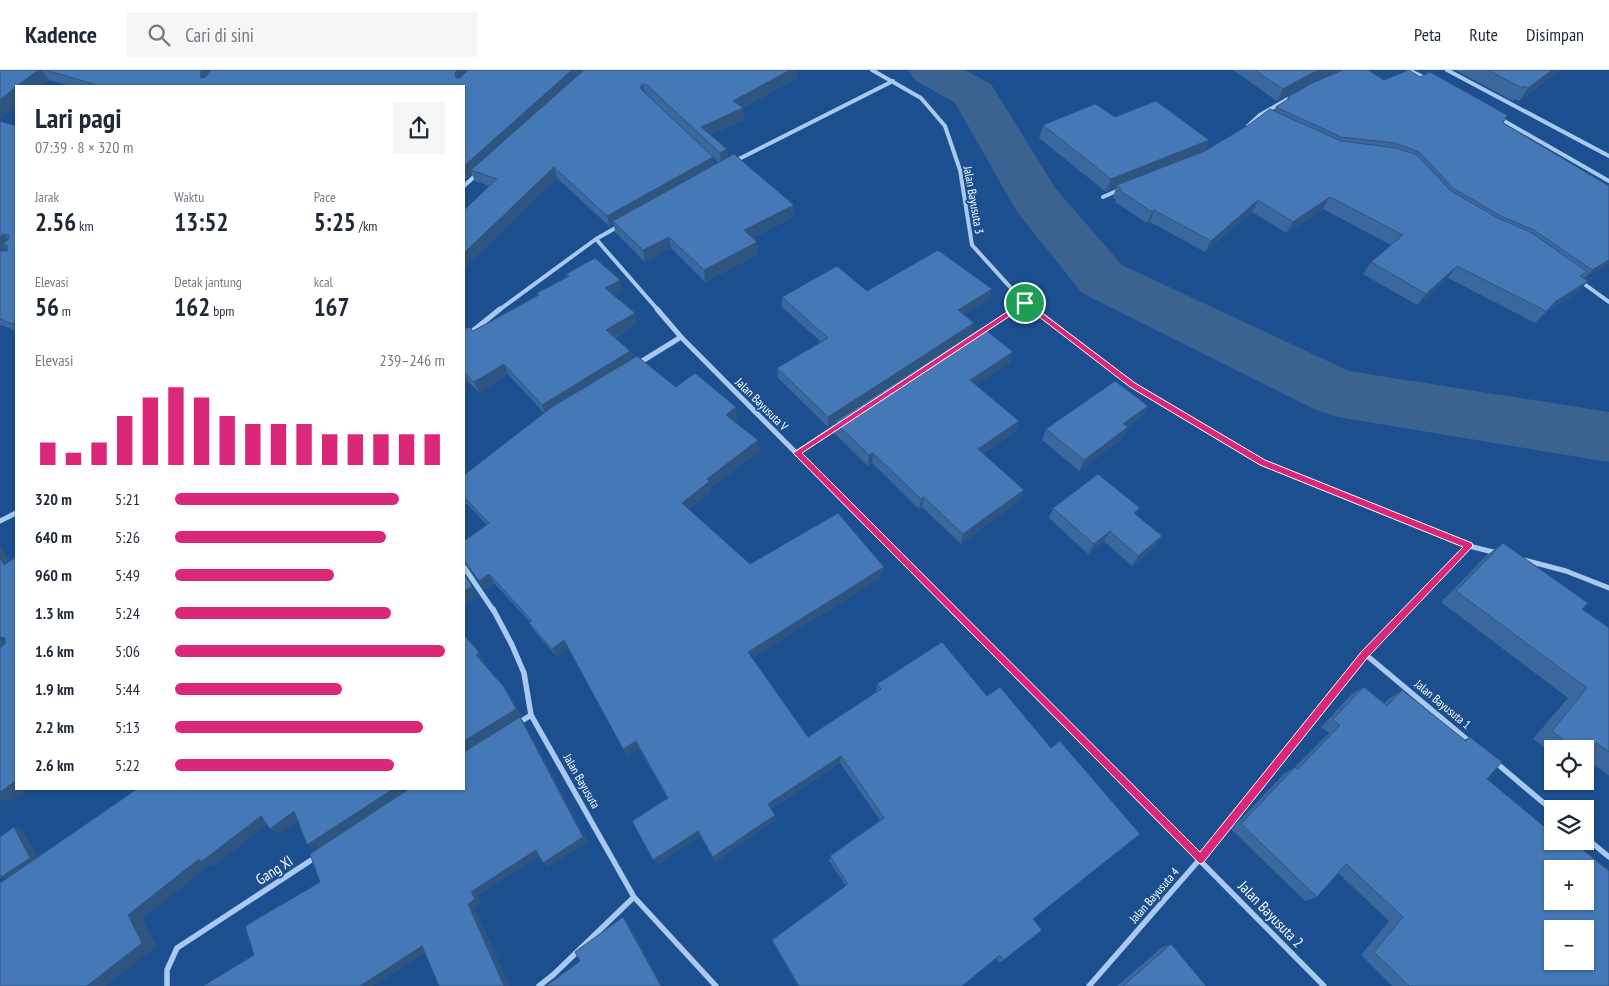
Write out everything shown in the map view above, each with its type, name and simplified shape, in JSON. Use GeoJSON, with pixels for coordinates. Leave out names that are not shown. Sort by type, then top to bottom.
{"type":"FeatureCollection","features":[{"type":"Feature","properties":{"kind":"street","name":"Jalan Bayusuta 3"},"geometry":{"type":"LineString","coordinates":[[872,70],[921,98],[945,126],[960,170],[972,245],[1025,303],[1133,385],[1262,463],[1469,546],[1504,555]]}},
{"type":"Feature","properties":{"kind":"street"},"geometry":{"type":"LineString","coordinates":[[1408,70],[1432,81]]}},
{"type":"Feature","properties":{"kind":"street"},"geometry":{"type":"LineString","coordinates":[[1447,70],[1609,156]]}},
{"type":"Feature","properties":{"kind":"street"},"geometry":{"type":"LineString","coordinates":[[728,165],[893,81]]}},
{"type":"Feature","properties":{"kind":"street"},"geometry":{"type":"LineString","coordinates":[[1242,133],[1260,115],[1300,93]]}},
{"type":"Feature","properties":{"kind":"street"},"geometry":{"type":"LineString","coordinates":[[1493,114],[1609,181]]}},
{"type":"Feature","properties":{"kind":"street"},"geometry":{"type":"LineString","coordinates":[[1260,115],[1268,120]]}},
{"type":"Feature","properties":{"kind":"street"},"geometry":{"type":"LineString","coordinates":[[465,185],[478,173]]}},
{"type":"Feature","properties":{"kind":"street"},"geometry":{"type":"LineString","coordinates":[[1103,197],[1125,187]]}},
{"type":"Feature","properties":{"kind":"street"},"geometry":{"type":"LineString","coordinates":[[465,337],[508,303],[596,239],[620,225]]}},
{"type":"Feature","properties":{"kind":"street","name":"Jalan Bayusuta V"},"geometry":{"type":"LineString","coordinates":[[596,239],[681,337],[1200,859]]}},
{"type":"Feature","properties":{"kind":"street"},"geometry":{"type":"LineString","coordinates":[[1576,278],[1609,302]]}},
{"type":"Feature","properties":{"kind":"street"},"geometry":{"type":"LineString","coordinates":[[976,335],[1025,303]]}},
{"type":"Feature","properties":{"kind":"street"},"geometry":{"type":"LineString","coordinates":[[630,368],[681,337]]}},
{"type":"Feature","properties":{"kind":"street"},"geometry":{"type":"LineString","coordinates":[[796,453],[845,420]]}},
{"type":"Feature","properties":{"kind":"street"},"geometry":{"type":"LineString","coordinates":[[0,521],[15,514]]}},
{"type":"Feature","properties":{"kind":"street","name":"Jalan Bayusuta 4"},"geometry":{"type":"LineString","coordinates":[[1089,986],[1200,859],[1365,654],[1469,546]]}},
{"type":"Feature","properties":{"kind":"street"},"geometry":{"type":"LineString","coordinates":[[1522,560],[1566,571],[1609,588]]}},
{"type":"Feature","properties":{"kind":"street","name":"Jalan Bayusuta"},"geometry":{"type":"LineString","coordinates":[[465,568],[490,604],[512,646],[524,673],[532,715],[634,897],[716,986]]}},
{"type":"Feature","properties":{"kind":"street","name":"Jalan Bayusuta 1"},"geometry":{"type":"LineString","coordinates":[[1365,654],[1478,748]]}},
{"type":"Feature","properties":{"kind":"street"},"geometry":{"type":"LineString","coordinates":[[509,729],[532,715]]}},
{"type":"Feature","properties":{"kind":"street"},"geometry":{"type":"LineString","coordinates":[[1485,754],[1544,803]]}},
{"type":"Feature","properties":{"kind":"street"},"geometry":{"type":"LineString","coordinates":[[1594,844],[1609,857]]}},
{"type":"Feature","properties":{"kind":"street","name":"Gang XI"},"geometry":{"type":"LineString","coordinates":[[166,986],[167,970],[177,948],[321,854]]}},
{"type":"Feature","properties":{"kind":"street","name":"Jalan Bayusuta 2"},"geometry":{"type":"LineString","coordinates":[[1200,859],[1324,986]]}},
{"type":"Feature","properties":{"kind":"street"},"geometry":{"type":"LineString","coordinates":[[538,986],[553,975],[634,897]]}},
{"type":"Feature","properties":{"kind":"building"},"geometry":{"type":"Polygon","coordinates":[[[0,70],[38,70],[18,85],[15,85],[15,88],[0,100],[0,70]]]}},
{"type":"Feature","properties":{"kind":"building"},"geometry":{"type":"Polygon","coordinates":[[[46,70],[202,70],[200,73],[201,78],[206,77],[210,70],[458,70],[455,73],[456,78],[460,78],[468,70],[572,70],[465,165],[465,85],[97,85],[46,70]]]}},
{"type":"Feature","properties":{"kind":"building"},"geometry":{"type":"Polygon","coordinates":[[[584,70],[790,70],[733,101],[743,108],[701,127],[727,149],[720,153],[647,85],[643,84],[640,87],[642,90],[713,157],[607,216],[554,167],[465,252],[465,209],[497,179],[471,170],[584,70]]]}},
{"type":"Feature","properties":{"kind":"building"},"geometry":{"type":"Polygon","coordinates":[[[1255,70],[1319,70],[1283,89],[1255,70]]]}},
{"type":"Feature","properties":{"kind":"building"},"geometry":{"type":"Polygon","coordinates":[[[1343,70],[1368,70],[1384,80],[1409,70],[1420,77],[1430,72],[1507,115],[1503,123],[1609,186],[1609,260],[1592,270],[1534,230],[1499,215],[1453,188],[1419,152],[1395,143],[1341,137],[1276,107],[1290,98],[1288,97],[1312,83],[1343,70]]]}},
{"type":"Feature","properties":{"kind":"building"},"geometry":{"type":"Polygon","coordinates":[[[1488,70],[1552,70],[1528,88],[1523,86],[1522,88],[1488,70]]]}},
{"type":"Feature","properties":{"kind":"building"},"geometry":{"type":"Polygon","coordinates":[[[1156,101],[1209,140],[1111,179],[1043,125],[1095,104],[1115,117],[1156,101]]]}},
{"type":"Feature","properties":{"kind":"building"},"geometry":{"type":"Polygon","coordinates":[[[1270,109],[1341,141],[1396,148],[1417,155],[1451,191],[1498,218],[1532,233],[1587,272],[1580,276],[1588,281],[1556,301],[1546,311],[1457,266],[1426,294],[1371,262],[1403,235],[1330,197],[1293,222],[1258,200],[1211,241],[1154,210],[1152,212],[1119,190],[1121,189],[1117,185],[1205,151],[1250,124],[1270,109]]]}},
{"type":"Feature","properties":{"kind":"building"},"geometry":{"type":"Polygon","coordinates":[[[0,121],[15,126],[15,322],[13,324],[0,319],[0,251],[7,251],[8,246],[3,244],[9,239],[9,235],[3,234],[0,237],[0,121]]]}},
{"type":"Feature","properties":{"kind":"building"},"geometry":{"type":"Polygon","coordinates":[[[734,154],[794,205],[744,230],[757,242],[704,270],[669,237],[643,250],[613,221],[734,154]]]}},
{"type":"Feature","properties":{"kind":"building"},"geometry":{"type":"Polygon","coordinates":[[[938,250],[992,289],[958,310],[974,323],[828,417],[777,368],[828,338],[782,297],[837,266],[867,291],[938,250]]]}},
{"type":"Feature","properties":{"kind":"building"},"geometry":{"type":"Polygon","coordinates":[[[595,258],[620,280],[605,288],[635,313],[606,330],[630,351],[542,405],[504,364],[474,382],[465,373],[465,329],[469,327],[473,331],[539,295],[537,293],[569,276],[566,274],[595,258]]]}},
{"type":"Feature","properties":{"kind":"building"},"geometry":{"type":"Polygon","coordinates":[[[982,327],[1013,352],[970,380],[1019,421],[978,449],[1024,490],[963,534],[924,497],[921,499],[873,453],[869,455],[835,422],[982,327]]]}},
{"type":"Feature","properties":{"kind":"building"},"geometry":{"type":"Polygon","coordinates":[[[637,356],[676,387],[695,373],[736,407],[726,415],[758,440],[707,479],[710,481],[682,503],[750,564],[838,513],[884,567],[748,652],[808,737],[881,689],[877,684],[942,642],[987,696],[1000,687],[1051,748],[1060,741],[1140,834],[1033,919],[1042,930],[1004,960],[1000,955],[962,986],[799,986],[772,940],[848,884],[830,856],[884,818],[841,756],[768,804],[775,815],[713,857],[698,831],[653,860],[632,821],[668,798],[636,741],[623,749],[564,640],[552,649],[529,623],[532,621],[489,574],[479,581],[465,561],[465,540],[489,523],[465,498],[465,474],[552,407],[637,356]]]}},
{"type":"Feature","properties":{"kind":"building"},"geometry":{"type":"Polygon","coordinates":[[[1115,381],[1148,406],[1123,424],[1128,427],[1084,460],[1046,429],[1115,381]]]}},
{"type":"Feature","properties":{"kind":"building"},"geometry":{"type":"Polygon","coordinates":[[[1098,474],[1140,508],[1134,513],[1162,536],[1138,556],[1110,531],[1094,544],[1053,508],[1098,474]]]}},
{"type":"Feature","properties":{"kind":"building"},"geometry":{"type":"Polygon","coordinates":[[[1503,543],[1588,603],[1582,609],[1609,628],[1609,752],[1597,743],[1594,747],[1594,740],[1564,740],[1552,731],[1587,688],[1456,591],[1503,543]]]}},
{"type":"Feature","properties":{"kind":"building"},"geometry":{"type":"Polygon","coordinates":[[[0,558],[4,565],[15,558],[15,782],[0,792],[0,648],[5,644],[5,638],[0,637],[0,558]]]}},
{"type":"Feature","properties":{"kind":"building"},"geometry":{"type":"Polygon","coordinates":[[[465,576],[472,586],[465,591],[465,576]]]}},
{"type":"Feature","properties":{"kind":"building"},"geometry":{"type":"Polygon","coordinates":[[[465,636],[479,652],[476,655],[504,687],[516,709],[465,740],[465,636]]]}},
{"type":"Feature","properties":{"kind":"building"},"geometry":{"type":"Polygon","coordinates":[[[1364,687],[1387,706],[1402,690],[1466,741],[1470,737],[1502,762],[1487,779],[1544,826],[1544,850],[1583,850],[1609,871],[1609,986],[1409,986],[1374,952],[1403,917],[1346,864],[1317,897],[1241,824],[1295,767],[1298,769],[1340,725],[1332,720],[1364,687]]]}},
{"type":"Feature","properties":{"kind":"building"},"geometry":{"type":"Polygon","coordinates":[[[520,717],[583,837],[543,863],[536,850],[471,892],[475,899],[468,904],[504,986],[439,986],[422,946],[360,986],[203,986],[254,955],[245,926],[320,882],[310,854],[407,790],[465,790],[465,751],[520,717]]]}},
{"type":"Feature","properties":{"kind":"building"},"geometry":{"type":"Polygon","coordinates":[[[136,790],[391,790],[307,845],[294,811],[270,829],[261,816],[201,862],[199,859],[128,915],[142,943],[87,986],[0,986],[0,883],[136,790]]]}},
{"type":"Feature","properties":{"kind":"building"},"geometry":{"type":"Polygon","coordinates":[[[14,827],[30,858],[1,877],[0,837],[14,827]]]}},
{"type":"Feature","properties":{"kind":"building"},"geometry":{"type":"Polygon","coordinates":[[[623,917],[661,986],[546,986],[580,961],[575,952],[623,917]]]}},
{"type":"Feature","properties":{"kind":"building"},"geometry":{"type":"Polygon","coordinates":[[[1171,944],[1206,986],[1123,986],[1171,944]]]}},
{"type":"Feature","properties":{"kind":"waterway"},"geometry":{"type":"LineString","coordinates":[[931,70],[974,94],[1036,200],[1102,279],[1338,393],[1609,437]]}},
{"type":"Feature","properties":{"kind":"route"},"geometry":{"type":"LineString","coordinates":[[1025,303],[1133,385],[1262,463],[1469,546],[1365,654],[1200,859],[796,453],[1025,303]]}}]}
